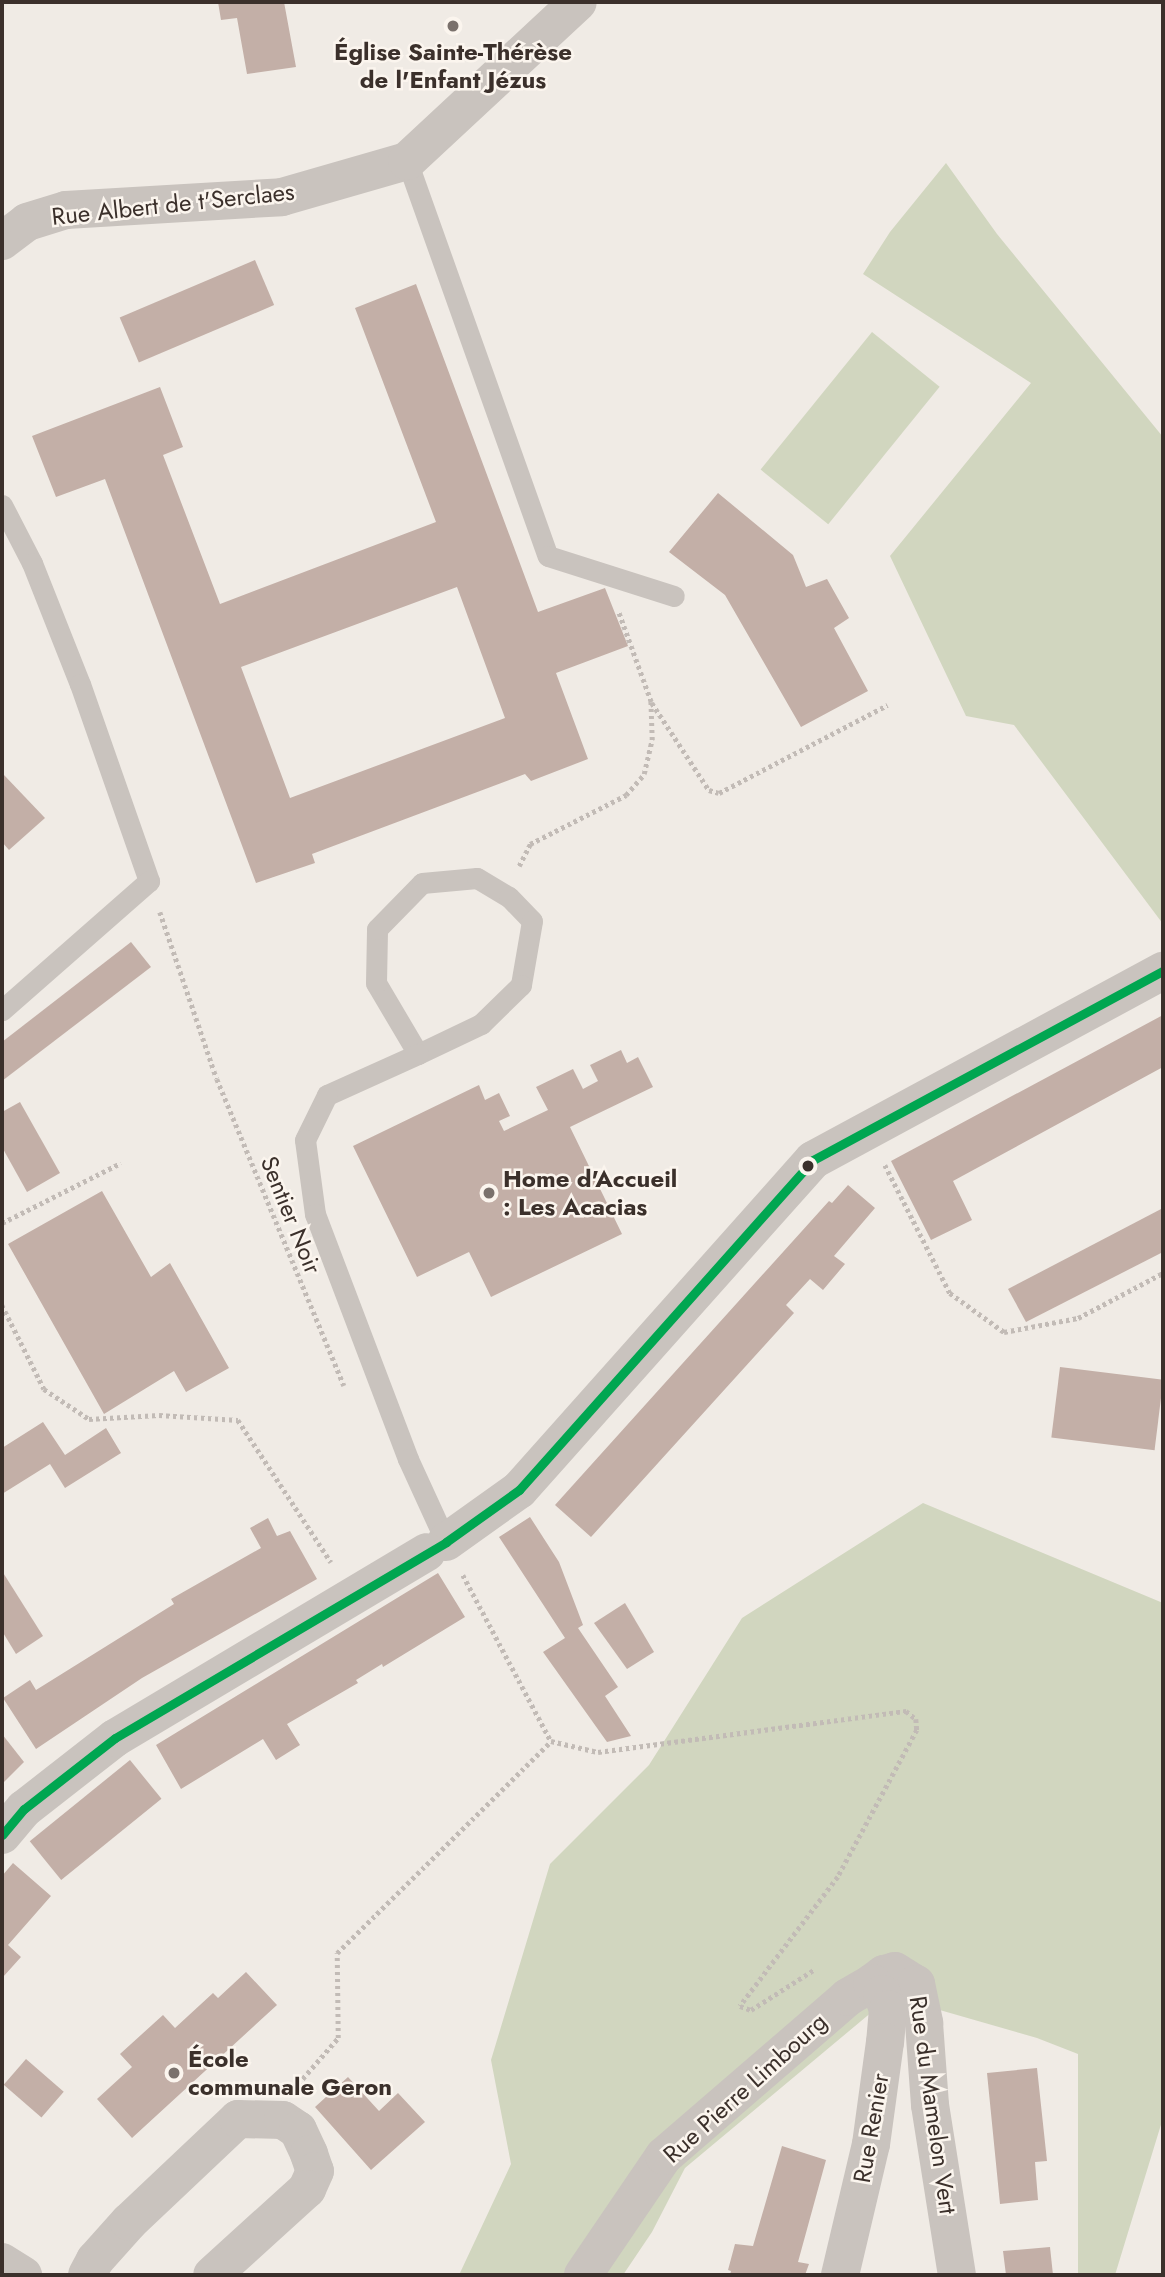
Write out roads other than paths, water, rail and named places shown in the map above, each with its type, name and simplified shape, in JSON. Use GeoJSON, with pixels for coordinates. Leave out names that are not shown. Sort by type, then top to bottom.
{"type":"FeatureCollection","features":[{"type":"Feature","properties":{"kind":"street","name":"Rue Albert de t'Serclaes"},"geometry":{"type":"LineString","coordinates":[[2,241],[27,222],[66,211],[282,197],[407,161],[578,2]]}},
{"type":"Feature","properties":{"kind":"street"},"geometry":{"type":"LineString","coordinates":[[2,1835],[24,1809],[115,1738],[436,1547],[519,1490],[813,1160],[1163,971]]}},
{"type":"Feature","properties":{"kind":"street","name":"Rue du Mamelon Vert"},"geometry":{"type":"LineString","coordinates":[[872,1983],[884,1974],[895,1972],[916,1984],[924,2023],[930,2105],[957,2275]]}},
{"type":"Feature","properties":{"kind":"street","name":"Rue Pierre Limbourg"},"geometry":{"type":"LineString","coordinates":[[583,2275],[664,2156],[848,1997],[872,1983]]}},
{"type":"Feature","properties":{"kind":"street","name":"Rue Renier"},"geometry":{"type":"LineString","coordinates":[[840,2275],[870,2144],[885,2042],[888,2009],[882,1994],[872,1983]]}},
{"type":"Feature","properties":{"kind":"street"},"geometry":{"type":"LineString","coordinates":[[87,2275],[95,2260],[130,2222],[238,2119],[282,2120],[298,2130],[309,2154],[314,2171],[307,2189],[212,2275]]}},
{"type":"Feature","properties":{"kind":"street"},"geometry":{"type":"LineString","coordinates":[[2,2262],[23,2275]]}},
{"type":"Feature","properties":{"kind":"lane"},"geometry":{"type":"LineString","coordinates":[[407,161],[548,556],[674,596]]}},
{"type":"Feature","properties":{"kind":"lane"},"geometry":{"type":"LineString","coordinates":[[2,505],[32,564],[80,684],[149,881],[2,1010]]}},
{"type":"Feature","properties":{"kind":"lane"},"geometry":{"type":"LineString","coordinates":[[418,1054],[376,983],[376,929],[422,883],[477,878],[509,897],[532,921],[521,985],[481,1024],[418,1054],[327,1095],[305,1140],[315,1214],[408,1459],[436,1547]]}},
{"type":"Feature","properties":{"kind":"place","name":"Église Sainte-Thérèse de l'Enfant Jézus"},"geometry":{"type":"Point","coordinates":[453,26]}},
{"type":"Feature","properties":{"kind":"place","name":"Home d'Accueil : Les Acacias"},"geometry":{"type":"Point","coordinates":[489,1193]}},
{"type":"Feature","properties":{"kind":"place","name":"École communale Geron"},"geometry":{"type":"Point","coordinates":[174,2073]}}]}
